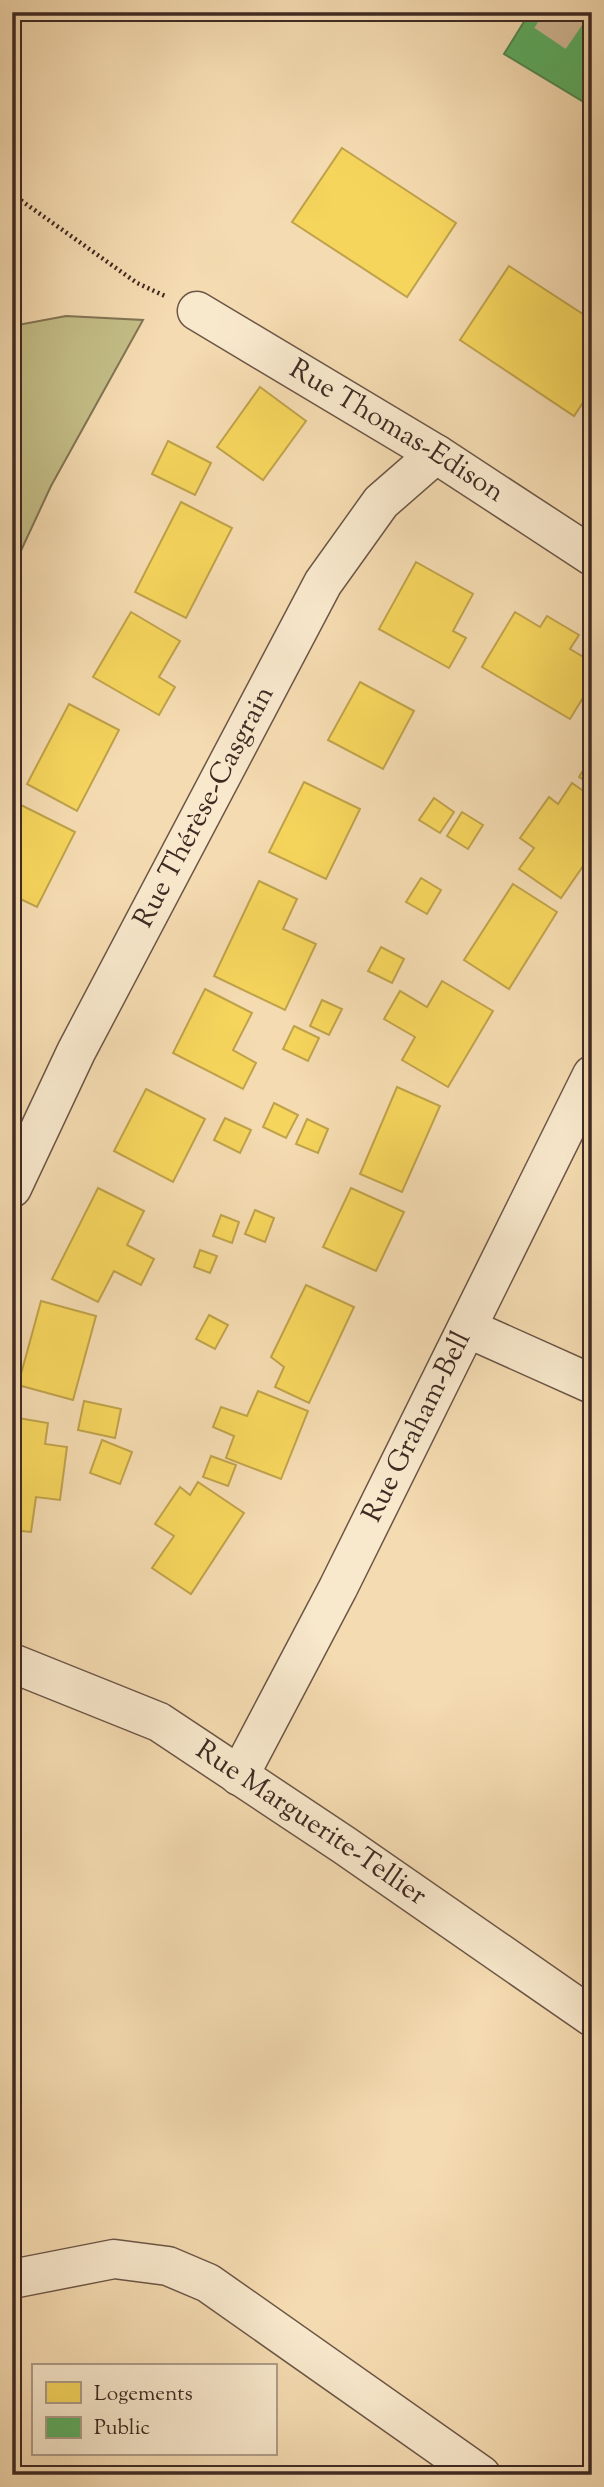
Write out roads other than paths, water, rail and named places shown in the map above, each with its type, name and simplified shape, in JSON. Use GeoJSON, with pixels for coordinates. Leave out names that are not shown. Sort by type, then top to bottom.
{"type":"FeatureCollection","features":[{"type":"Feature","properties":{"kind":"street","name":"Rue Thomas-Edison"},"geometry":{"type":"LineString","coordinates":[[197,312],[436,454],[592,556]]}},
{"type":"Feature","properties":{"kind":"street","name":"Rue Thérèse-Casgrain"},"geometry":{"type":"LineString","coordinates":[[12,1188],[76,1052],[323,583],[381,502],[436,454]]}},
{"type":"Feature","properties":{"kind":"street","name":"Rue Graham-Bell"},"geometry":{"type":"LineString","coordinates":[[239,1776],[467,1328],[592,1075]]}},
{"type":"Feature","properties":{"kind":"street"},"geometry":{"type":"LineString","coordinates":[[467,1328],[592,1384]]}},
{"type":"Feature","properties":{"kind":"street","name":"Rue Marguerite-Tellier"},"geometry":{"type":"LineString","coordinates":[[12,1663],[159,1722],[344,1845],[592,2017]]}},
{"type":"Feature","properties":{"kind":"street"},"geometry":{"type":"LineString","coordinates":[[12,2279],[114,2259],[168,2266],[208,2283],[481,2475]]}},
{"type":"Feature","properties":{"kind":"tunnel"},"geometry":{"type":"LineString","coordinates":[[545,12],[592,44]]}}]}
